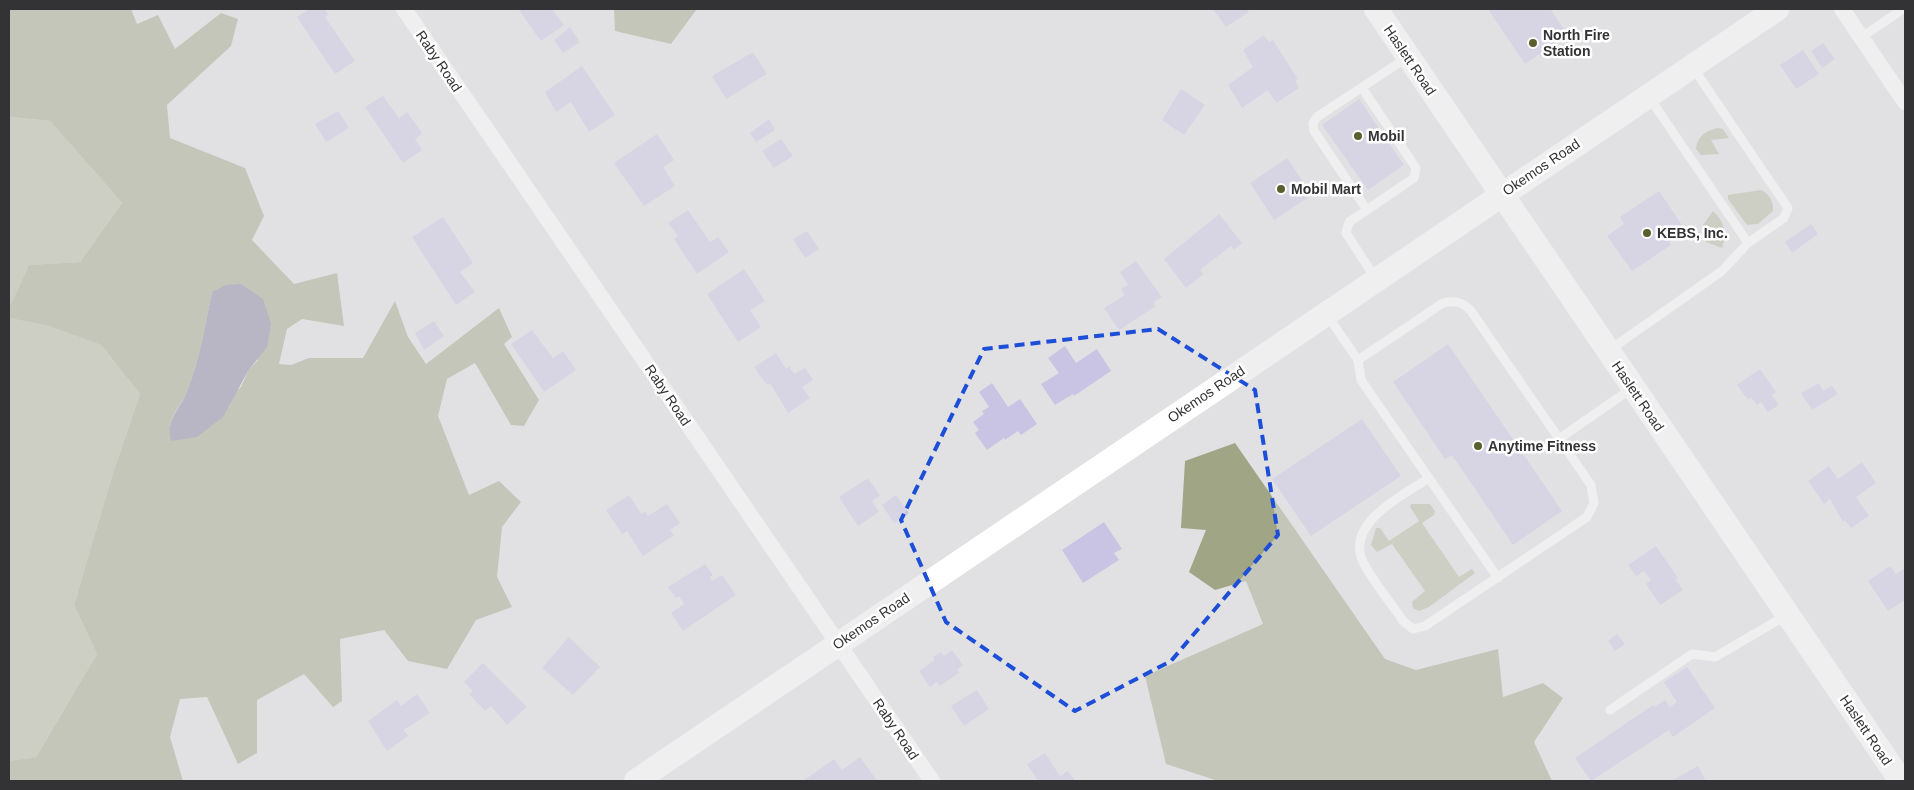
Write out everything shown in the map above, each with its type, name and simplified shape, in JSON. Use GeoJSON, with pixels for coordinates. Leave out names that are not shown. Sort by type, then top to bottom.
{"type":"FeatureCollection","features":[{"type":"Feature","properties":{"kind":"street","name":"Raby Road"},"geometry":{"type":"LineString","coordinates":[[404,9],[932,781]]}},
{"type":"Feature","properties":{"kind":"street","name":"Haslett Road"},"geometry":{"type":"LineString","coordinates":[[1376,9],[1901,781]]}},
{"type":"Feature","properties":{"kind":"street","name":"Okemos Road"},"geometry":{"type":"LineString","coordinates":[[636,781],[1648,94],[1777,9]]}},
{"type":"Feature","properties":{"kind":"street"},"geometry":{"type":"LineString","coordinates":[[1842,9],[1905,102]]}},
{"type":"Feature","properties":{"kind":"lane"},"geometry":{"type":"LineString","coordinates":[[1862,37],[1904,9]]}},
{"type":"Feature","properties":{"kind":"lane"},"geometry":{"type":"LineString","coordinates":[[1368,210],[1314,131],[1313,123],[1317,117],[1408,57]]}},
{"type":"Feature","properties":{"kind":"lane"},"geometry":{"type":"LineString","coordinates":[[1608,352],[1722,271],[1748,243],[1784,218],[1788,208],[1691,65]]}},
{"type":"Feature","properties":{"kind":"lane"},"geometry":{"type":"LineString","coordinates":[[1362,88],[1379,121],[1398,148],[1414,164],[1416,174],[1410,181],[1349,222],[1346,233],[1376,279]]}},
{"type":"Feature","properties":{"kind":"lane"},"geometry":{"type":"LineString","coordinates":[[1648,94],[1748,243]]}},
{"type":"Feature","properties":{"kind":"lane"},"geometry":{"type":"LineString","coordinates":[[1330,154],[1339,148]]}},
{"type":"Feature","properties":{"kind":"lane"},"geometry":{"type":"LineString","coordinates":[[1349,182],[1358,176]]}},
{"type":"Feature","properties":{"kind":"lane"},"geometry":{"type":"LineString","coordinates":[[1358,360],[1443,303],[1450,301],[1462,303],[1471,311],[1591,485],[1595,497],[1592,511],[1587,517],[1425,626],[1413,629],[1403,621],[1361,559],[1360,543],[1369,521],[1429,478]]}},
{"type":"Feature","properties":{"kind":"lane"},"geometry":{"type":"LineString","coordinates":[[1326,313],[1358,360],[1361,380],[1498,578]]}},
{"type":"Feature","properties":{"kind":"lane"},"geometry":{"type":"LineString","coordinates":[[1559,439],[1632,388]]}},
{"type":"Feature","properties":{"kind":"lane"},"geometry":{"type":"LineString","coordinates":[[1610,710],[1692,654],[1715,657],[1787,615]]}},
{"type":"Feature","properties":{"kind":"highlighted area"},"geometry":{"type":"Polygon","coordinates":[[[1158,329],[1255,390],[1278,535],[1171,661],[1075,711],[946,622],[901,520],[984,349],[1158,329]]]}},
{"type":"Feature","properties":{"kind":"green space"},"geometry":{"type":"Polygon","coordinates":[[[9,9],[131,9],[137,24],[158,15],[175,49],[221,13],[238,19],[231,46],[167,105],[170,138],[245,168],[264,216],[252,240],[294,284],[337,273],[344,326],[302,319],[287,329],[279,364],[291,365],[309,358],[363,358],[395,301],[408,337],[426,364],[499,308],[512,337],[504,344],[539,400],[524,426],[511,425],[475,363],[447,379],[438,416],[469,495],[499,481],[521,502],[502,527],[497,577],[512,607],[476,620],[447,669],[408,661],[384,630],[340,639],[342,701],[333,707],[304,674],[257,700],[257,753],[238,764],[207,697],[180,699],[170,737],[183,781],[9,781],[9,761],[36,757],[97,654],[74,605],[112,476],[140,394],[101,345],[48,326],[9,318],[9,308],[29,265],[80,262],[122,203],[50,121],[11,117],[9,120],[9,9]],[[212,292],[195,367],[187,391],[171,421],[170,434],[172,441],[241,387],[248,371],[258,360],[212,292]]]}},
{"type":"Feature","properties":{"kind":"green space"},"geometry":{"type":"Polygon","coordinates":[[[614,9],[697,9],[671,44],[615,31],[614,9]]]}},
{"type":"Feature","properties":{"kind":"green space"},"geometry":{"type":"Polygon","coordinates":[[[11,117],[50,121],[122,203],[80,262],[29,265],[9,308],[9,120],[11,117]]]}},
{"type":"Feature","properties":{"kind":"green space"},"geometry":{"type":"Polygon","coordinates":[[[1717,128],[1723,129],[1729,138],[1711,140],[1719,154],[1701,155],[1696,149],[1700,137],[1717,128]]]}},
{"type":"Feature","properties":{"kind":"green space"},"geometry":{"type":"Polygon","coordinates":[[[1761,190],[1770,199],[1773,211],[1758,224],[1747,225],[1728,199],[1728,195],[1761,190]]]}},
{"type":"Feature","properties":{"kind":"green space"},"geometry":{"type":"Polygon","coordinates":[[[1713,211],[1720,219],[1724,228],[1722,248],[1706,242],[1703,225],[1713,211]]]}},
{"type":"Feature","properties":{"kind":"green space"},"geometry":{"type":"Polygon","coordinates":[[[9,318],[48,326],[101,345],[140,394],[112,476],[74,605],[97,654],[36,757],[9,761],[9,318]]]}},
{"type":"Feature","properties":{"kind":"green space"},"geometry":{"type":"Polygon","coordinates":[[[1235,443],[1385,659],[1416,670],[1498,649],[1503,697],[1543,683],[1563,698],[1534,742],[1552,781],[1218,781],[1166,764],[1145,676],[1263,624],[1246,581],[1215,590],[1189,572],[1206,530],[1181,528],[1185,461],[1235,443]]]}},
{"type":"Feature","properties":{"kind":"green space"},"geometry":{"type":"Polygon","coordinates":[[[1411,504],[1430,504],[1435,511],[1434,515],[1422,523],[1459,577],[1472,569],[1475,573],[1429,607],[1419,611],[1413,608],[1412,602],[1425,591],[1392,544],[1377,552],[1371,545],[1376,528],[1380,528],[1389,541],[1419,521],[1410,507],[1411,504]]]}},
{"type":"Feature","properties":{"kind":"shaded area"},"geometry":{"type":"Polygon","coordinates":[[[241,284],[263,299],[271,324],[267,347],[248,371],[223,417],[197,437],[171,441],[170,427],[192,379],[212,292],[226,285],[241,284]]]}},
{"type":"Feature","properties":{"kind":"building"},"geometry":{"type":"Polygon","coordinates":[[[309,9],[324,9],[328,14],[325,17],[355,61],[335,74],[297,17],[309,9]]]}},
{"type":"Feature","properties":{"kind":"building"},"geometry":{"type":"Polygon","coordinates":[[[518,9],[552,9],[564,25],[541,41],[518,9]]]}},
{"type":"Feature","properties":{"kind":"building"},"geometry":{"type":"Polygon","coordinates":[[[1213,9],[1247,9],[1249,12],[1226,27],[1213,9]]]}},
{"type":"Feature","properties":{"kind":"building","name":"North Fire Station"},"geometry":{"type":"Polygon","coordinates":[[[1491,9],[1554,9],[1551,10],[1568,35],[1525,64],[1489,11],[1491,9]]]}},
{"type":"Feature","properties":{"kind":"building"},"geometry":{"type":"Polygon","coordinates":[[[570,27],[580,42],[563,53],[554,40],[570,27]]]}},
{"type":"Feature","properties":{"kind":"building"},"geometry":{"type":"Polygon","coordinates":[[[1264,35],[1269,42],[1273,40],[1298,79],[1295,80],[1299,88],[1276,103],[1268,90],[1242,108],[1228,85],[1253,67],[1243,50],[1264,35]]]}},
{"type":"Feature","properties":{"kind":"building"},"geometry":{"type":"Polygon","coordinates":[[[1823,43],[1835,59],[1822,68],[1811,51],[1823,43]]]}},
{"type":"Feature","properties":{"kind":"building"},"geometry":{"type":"Polygon","coordinates":[[[1803,50],[1819,74],[1796,89],[1780,65],[1803,50]]]}},
{"type":"Feature","properties":{"kind":"building"},"geometry":{"type":"Polygon","coordinates":[[[753,52],[767,74],[726,99],[712,76],[753,52]]]}},
{"type":"Feature","properties":{"kind":"building"},"geometry":{"type":"Polygon","coordinates":[[[582,66],[615,115],[589,132],[571,102],[556,112],[545,92],[582,66]]]}},
{"type":"Feature","properties":{"kind":"building"},"geometry":{"type":"Polygon","coordinates":[[[1181,89],[1205,105],[1184,135],[1162,120],[1181,89]]]}},
{"type":"Feature","properties":{"kind":"building"},"geometry":{"type":"Polygon","coordinates":[[[383,96],[399,118],[407,112],[422,133],[415,139],[422,150],[403,163],[365,107],[383,96]]]}},
{"type":"Feature","properties":{"kind":"building","name":"Mobil"},"geometry":{"type":"Polygon","coordinates":[[[1359,99],[1404,165],[1368,190],[1322,125],[1359,99]]]}},
{"type":"Feature","properties":{"kind":"building"},"geometry":{"type":"Polygon","coordinates":[[[338,111],[349,128],[326,142],[315,124],[338,111]]]}},
{"type":"Feature","properties":{"kind":"building"},"geometry":{"type":"Polygon","coordinates":[[[769,119],[775,130],[756,142],[750,133],[769,119]]]}},
{"type":"Feature","properties":{"kind":"building"},"geometry":{"type":"Polygon","coordinates":[[[657,134],[674,160],[663,167],[675,186],[644,206],[614,163],[657,134]]]}},
{"type":"Feature","properties":{"kind":"building"},"geometry":{"type":"Polygon","coordinates":[[[781,139],[793,156],[774,168],[762,151],[781,139]]]}},
{"type":"Feature","properties":{"kind":"building","name":"Mobil Mart"},"geometry":{"type":"Polygon","coordinates":[[[1287,158],[1312,195],[1274,220],[1250,183],[1287,158]]]}},
{"type":"Feature","properties":{"kind":"building","name":"KEBS, Inc."},"geometry":{"type":"Polygon","coordinates":[[[1659,191],[1686,231],[1669,242],[1671,245],[1632,271],[1607,236],[1624,224],[1620,217],[1659,191]]]}},
{"type":"Feature","properties":{"kind":"building"},"geometry":{"type":"Polygon","coordinates":[[[688,210],[710,242],[718,237],[729,252],[697,274],[674,239],[678,236],[668,223],[688,210]]]}},
{"type":"Feature","properties":{"kind":"building"},"geometry":{"type":"Polygon","coordinates":[[[1219,214],[1242,243],[1234,250],[1231,246],[1200,270],[1204,274],[1186,288],[1164,259],[1219,214]]]}},
{"type":"Feature","properties":{"kind":"building"},"geometry":{"type":"Polygon","coordinates":[[[443,217],[473,263],[460,272],[475,292],[456,305],[412,237],[443,217]]]}},
{"type":"Feature","properties":{"kind":"building"},"geometry":{"type":"Polygon","coordinates":[[[1811,224],[1818,234],[1792,253],[1785,242],[1811,224]]]}},
{"type":"Feature","properties":{"kind":"building"},"geometry":{"type":"Polygon","coordinates":[[[807,231],[819,249],[805,258],[793,239],[807,231]]]}},
{"type":"Feature","properties":{"kind":"building"},"geometry":{"type":"Polygon","coordinates":[[[1136,261],[1162,297],[1154,302],[1156,306],[1119,330],[1104,308],[1125,295],[1121,289],[1128,285],[1120,272],[1136,261]]]}},
{"type":"Feature","properties":{"kind":"building"},"geometry":{"type":"Polygon","coordinates":[[[744,269],[765,301],[750,310],[761,327],[738,342],[707,294],[744,269]]]}},
{"type":"Feature","properties":{"kind":"building"},"geometry":{"type":"Polygon","coordinates":[[[434,321],[444,336],[424,350],[415,333],[434,321]]]}},
{"type":"Feature","properties":{"kind":"building"},"geometry":{"type":"Polygon","coordinates":[[[532,330],[553,358],[563,351],[576,370],[544,392],[511,344],[532,330]]]}},
{"type":"Feature","properties":{"kind":"building"},"geometry":{"type":"Polygon","coordinates":[[[1448,344],[1562,511],[1513,545],[1452,455],[1445,459],[1393,382],[1448,344]]]}},
{"type":"Feature","properties":{"kind":"building"},"geometry":{"type":"Polygon","coordinates":[[[1065,346],[1076,363],[1097,349],[1111,371],[1074,396],[1073,394],[1055,405],[1041,384],[1059,373],[1048,358],[1065,346]]]}},
{"type":"Feature","properties":{"kind":"building"},"geometry":{"type":"Polygon","coordinates":[[[776,353],[786,369],[789,366],[794,374],[805,368],[813,380],[802,387],[810,398],[788,413],[770,383],[767,385],[754,367],[776,353]]]}},
{"type":"Feature","properties":{"kind":"building"},"geometry":{"type":"Polygon","coordinates":[[[1760,369],[1776,392],[1772,395],[1779,405],[1768,412],[1761,402],[1757,405],[1751,397],[1748,400],[1737,385],[1760,369]]]}},
{"type":"Feature","properties":{"kind":"building"},"geometry":{"type":"Polygon","coordinates":[[[992,383],[1008,407],[1020,399],[1037,424],[1021,435],[1018,431],[1005,440],[1004,438],[987,450],[975,433],[979,430],[973,422],[984,414],[982,411],[989,407],[979,392],[992,383]]]}},
{"type":"Feature","properties":{"kind":"building"},"geometry":{"type":"Polygon","coordinates":[[[1819,383],[1823,391],[1832,386],[1838,394],[1812,410],[1801,393],[1819,383]]]}},
{"type":"Feature","properties":{"kind":"building"},"geometry":{"type":"Polygon","coordinates":[[[1362,419],[1401,476],[1311,536],[1272,479],[1362,419]]]}},
{"type":"Feature","properties":{"kind":"building"},"geometry":{"type":"Polygon","coordinates":[[[1862,462],[1876,483],[1856,497],[1869,516],[1851,528],[1845,520],[1843,522],[1830,499],[1824,504],[1808,481],[1829,466],[1838,479],[1862,462]]]}},
{"type":"Feature","properties":{"kind":"building"},"geometry":{"type":"Polygon","coordinates":[[[868,478],[880,496],[872,501],[879,512],[858,526],[839,497],[868,478]]]}},
{"type":"Feature","properties":{"kind":"building"},"geometry":{"type":"Polygon","coordinates":[[[629,495],[641,514],[645,512],[648,516],[667,504],[680,523],[670,530],[674,535],[643,556],[627,531],[622,534],[606,510],[629,495]]]}},
{"type":"Feature","properties":{"kind":"building"},"geometry":{"type":"Polygon","coordinates":[[[896,495],[909,513],[894,523],[882,505],[896,495]]]}},
{"type":"Feature","properties":{"kind":"building"},"geometry":{"type":"Polygon","coordinates":[[[1104,522],[1122,549],[1114,553],[1119,560],[1083,583],[1062,550],[1104,522]]]}},
{"type":"Feature","properties":{"kind":"building"},"geometry":{"type":"Polygon","coordinates":[[[1656,546],[1678,578],[1676,580],[1683,590],[1660,605],[1646,584],[1651,580],[1644,571],[1636,576],[1628,565],[1656,546]]]}},
{"type":"Feature","properties":{"kind":"building"},"geometry":{"type":"Polygon","coordinates":[[[705,564],[713,575],[710,577],[712,581],[722,575],[736,595],[683,631],[671,613],[684,604],[679,596],[676,598],[668,587],[705,564]]]}},
{"type":"Feature","properties":{"kind":"building"},"geometry":{"type":"Polygon","coordinates":[[[1890,566],[1896,574],[1905,568],[1905,600],[1888,611],[1868,581],[1890,566]]]}},
{"type":"Feature","properties":{"kind":"building"},"geometry":{"type":"Polygon","coordinates":[[[1617,634],[1625,644],[1615,651],[1608,641],[1617,634]]]}},
{"type":"Feature","properties":{"kind":"building"},"geometry":{"type":"Polygon","coordinates":[[[569,637],[600,667],[573,695],[542,668],[569,637]]]}},
{"type":"Feature","properties":{"kind":"building"},"geometry":{"type":"Polygon","coordinates":[[[952,650],[963,665],[957,670],[959,673],[940,686],[937,682],[930,687],[919,671],[935,660],[933,657],[941,652],[944,656],[952,650]]]}},
{"type":"Feature","properties":{"kind":"building"},"geometry":{"type":"Polygon","coordinates":[[[483,663],[527,707],[507,725],[491,706],[485,711],[469,694],[473,691],[464,682],[483,663]]]}},
{"type":"Feature","properties":{"kind":"building"},"geometry":{"type":"Polygon","coordinates":[[[1687,667],[1715,708],[1673,737],[1669,730],[1591,781],[1575,758],[1653,705],[1654,707],[1665,700],[1670,707],[1677,702],[1664,682],[1687,667]]]}},
{"type":"Feature","properties":{"kind":"building"},"geometry":{"type":"Polygon","coordinates":[[[977,690],[989,709],[964,726],[951,706],[977,690]]]}},
{"type":"Feature","properties":{"kind":"building"},"geometry":{"type":"Polygon","coordinates":[[[417,694],[430,713],[404,730],[408,736],[387,751],[368,721],[397,700],[401,706],[417,694]]]}},
{"type":"Feature","properties":{"kind":"building"},"geometry":{"type":"Polygon","coordinates":[[[1045,753],[1060,776],[1068,771],[1075,781],[1038,781],[1027,764],[1045,753]]]}},
{"type":"Feature","properties":{"kind":"building"},"geometry":{"type":"Polygon","coordinates":[[[860,757],[877,781],[803,781],[834,759],[842,770],[860,757]]]}},
{"type":"Feature","properties":{"kind":"building"},"geometry":{"type":"Polygon","coordinates":[[[1698,766],[1706,781],[1671,781],[1698,766]]]}},
{"type":"Feature","properties":{"kind":"place","name":"North Fire Station"},"geometry":{"type":"Point","coordinates":[1533,43]}},
{"type":"Feature","properties":{"kind":"place","name":"Mobil"},"geometry":{"type":"Point","coordinates":[1358,136]}},
{"type":"Feature","properties":{"kind":"place","name":"Mobil Mart"},"geometry":{"type":"Point","coordinates":[1281,189]}},
{"type":"Feature","properties":{"kind":"place","name":"KEBS, Inc."},"geometry":{"type":"Point","coordinates":[1647,233]}},
{"type":"Feature","properties":{"kind":"place","name":"Anytime Fitness"},"geometry":{"type":"Point","coordinates":[1478,446]}}]}
